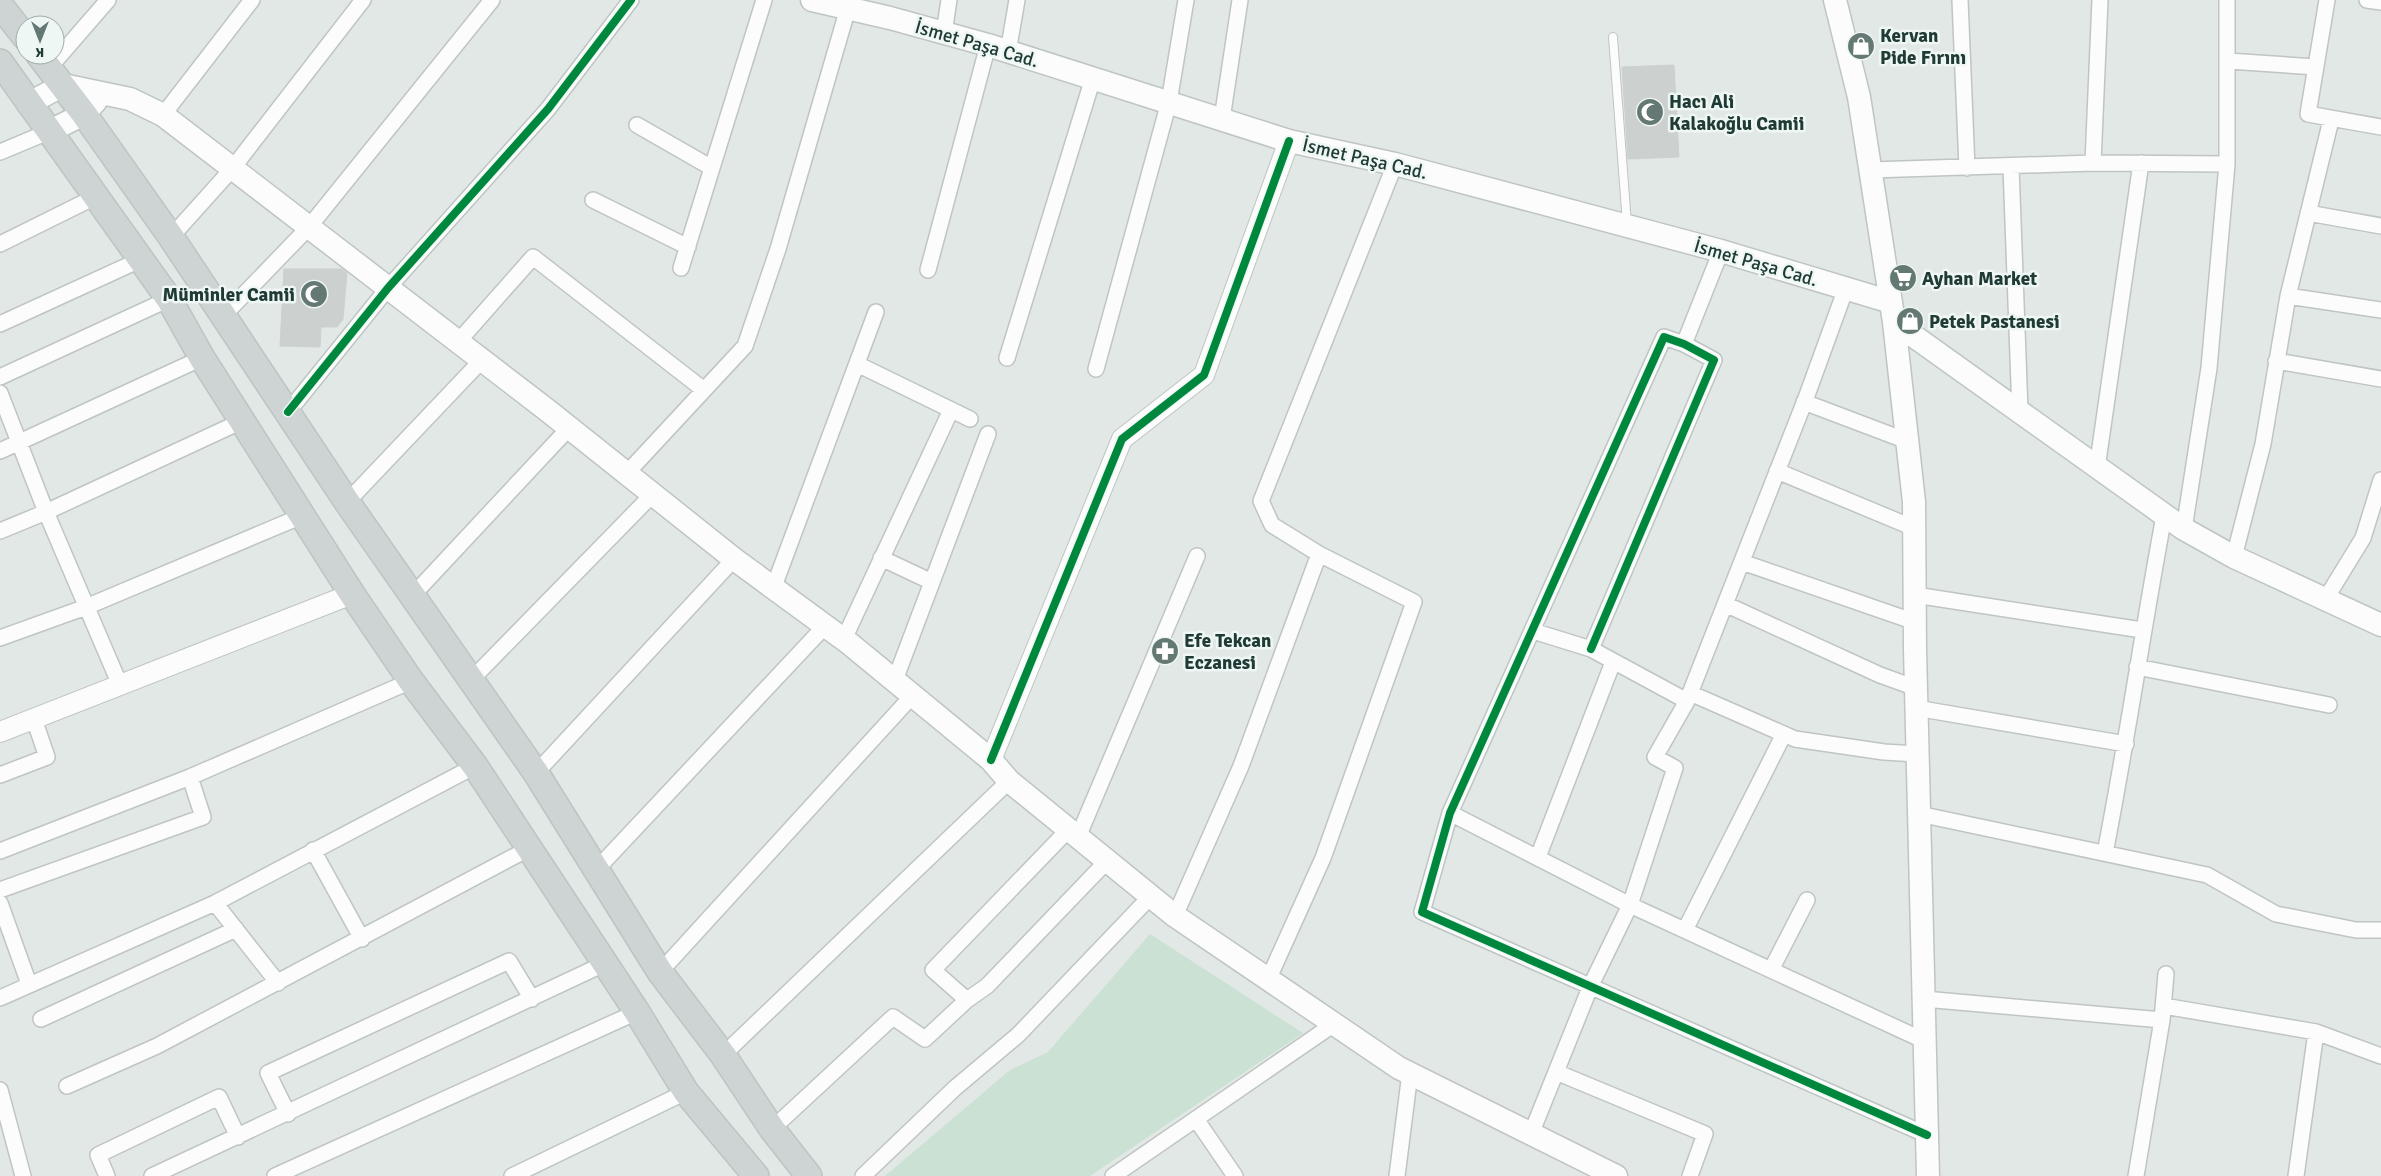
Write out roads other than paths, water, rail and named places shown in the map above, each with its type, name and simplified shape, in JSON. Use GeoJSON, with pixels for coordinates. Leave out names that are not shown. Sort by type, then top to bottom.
{"type":"FeatureCollection","features":[{"type":"Feature","properties":{"kind":"main road","name":"İsmet Paşa Cad."},"geometry":{"type":"LineString","coordinates":[[812,0],[998,48],[1289,140],[1395,164],[1721,251],[1846,288],[1892,312],[2020,411],[2184,529],[2234,557],[2381,625]]}},
{"type":"Feature","properties":{"kind":"main road"},"geometry":{"type":"LineString","coordinates":[[1834,0],[1860,97],[1892,312],[1914,502],[1914,622],[1928,1176]]}},
{"type":"Feature","properties":{"kind":"main road"},"geometry":{"type":"LineString","coordinates":[[0,5],[15,24]]}},
{"type":"Feature","properties":{"kind":"main road"},"geometry":{"type":"LineString","coordinates":[[0,62],[48,132],[142,259],[169,300],[202,358],[352,594],[410,680],[476,766],[528,848],[638,1012],[686,1092],[756,1176]]}},
{"type":"Feature","properties":{"kind":"main road"},"geometry":{"type":"LineString","coordinates":[[50,69],[104,94],[130,100],[163,115],[569,428],[734,559],[844,639],[990,760],[1009,780],[1175,916],[1268,980],[1410,1073],[1616,1176]]}},
{"type":"Feature","properties":{"kind":"main road"},"geometry":{"type":"LineString","coordinates":[[28,104],[50,69]]}},
{"type":"Feature","properties":{"kind":"main road"},"geometry":{"type":"LineString","coordinates":[[50,69],[171,237],[347,502],[536,773],[660,972],[723,1055],[772,1130],[809,1176]]}},
{"type":"Feature","properties":{"kind":"main road"},"geometry":{"type":"LineString","coordinates":[[48,132],[84,114],[104,94]]}},
{"type":"Feature","properties":{"kind":"street"},"geometry":{"type":"LineString","coordinates":[[50,69],[108,0]]}},
{"type":"Feature","properties":{"kind":"street"},"geometry":{"type":"LineString","coordinates":[[163,115],[252,0]]}},
{"type":"Feature","properties":{"kind":"street"},"geometry":{"type":"LineString","coordinates":[[171,237],[232,169],[363,0]]}},
{"type":"Feature","properties":{"kind":"street"},"geometry":{"type":"LineString","coordinates":[[224,315],[308,227],[492,0]]}},
{"type":"Feature","properties":{"kind":"street"},"geometry":{"type":"LineString","coordinates":[[288,412],[388,288],[548,108],[631,0]]}},
{"type":"Feature","properties":{"kind":"street"},"geometry":{"type":"LineString","coordinates":[[681,268],[764,0]]}},
{"type":"Feature","properties":{"kind":"street"},"geometry":{"type":"LineString","coordinates":[[944,33],[949,0]]}},
{"type":"Feature","properties":{"kind":"street"},"geometry":{"type":"LineString","coordinates":[[928,270],[998,48],[1018,0]]}},
{"type":"Feature","properties":{"kind":"street"},"geometry":{"type":"LineString","coordinates":[[1096,369],[1169,102],[1186,0]]}},
{"type":"Feature","properties":{"kind":"street"},"geometry":{"type":"LineString","coordinates":[[1222,119],[1240,0]]}},
{"type":"Feature","properties":{"kind":"street"},"geometry":{"type":"LineString","coordinates":[[1960,0],[1967,168]]}},
{"type":"Feature","properties":{"kind":"street"},"geometry":{"type":"LineString","coordinates":[[2093,163],[2100,0]]}},
{"type":"Feature","properties":{"kind":"street"},"geometry":{"type":"LineString","coordinates":[[2184,529],[2209,368],[2227,164],[2227,0]]}},
{"type":"Feature","properties":{"kind":"street"},"geometry":{"type":"LineString","coordinates":[[2327,0],[2308,114],[2331,120],[2381,127]]}},
{"type":"Feature","properties":{"kind":"street"},"geometry":{"type":"LineString","coordinates":[[2367,0],[2381,2]]}},
{"type":"Feature","properties":{"kind":"street"},"geometry":{"type":"LineString","coordinates":[[626,473],[745,346],[778,249],[848,8]]}},
{"type":"Feature","properties":{"kind":"street"},"geometry":{"type":"LineString","coordinates":[[2228,61],[2316,67]]}},
{"type":"Feature","properties":{"kind":"street"},"geometry":{"type":"LineString","coordinates":[[1007,358],[1093,78]]}},
{"type":"Feature","properties":{"kind":"street"},"geometry":{"type":"LineString","coordinates":[[2234,557],[2263,444],[2288,296],[2331,120]]}},
{"type":"Feature","properties":{"kind":"street"},"geometry":{"type":"LineString","coordinates":[[637,125],[712,168]]}},
{"type":"Feature","properties":{"kind":"street"},"geometry":{"type":"LineString","coordinates":[[0,152],[48,132]]}},
{"type":"Feature","properties":{"kind":"street"},"geometry":{"type":"LineString","coordinates":[[990,760],[1122,439],[1204,375],[1289,140]]}},
{"type":"Feature","properties":{"kind":"street"},"geometry":{"type":"LineString","coordinates":[[1871,170],[2093,163],[2227,164]]}},
{"type":"Feature","properties":{"kind":"street"},"geometry":{"type":"LineString","coordinates":[[2097,468],[2141,163]]}},
{"type":"Feature","properties":{"kind":"street"},"geometry":{"type":"LineString","coordinates":[[1268,980],[1323,858],[1414,602],[1319,554],[1272,526],[1261,501],[1395,164]]}},
{"type":"Feature","properties":{"kind":"street"},"geometry":{"type":"LineString","coordinates":[[2011,167],[2020,411]]}},
{"type":"Feature","properties":{"kind":"street"},"geometry":{"type":"LineString","coordinates":[[0,244],[97,196]]}},
{"type":"Feature","properties":{"kind":"street"},"geometry":{"type":"LineString","coordinates":[[593,200],[688,247]]}},
{"type":"Feature","properties":{"kind":"street"},"geometry":{"type":"LineString","coordinates":[[2308,213],[2381,226]]}},
{"type":"Feature","properties":{"kind":"street"},"geometry":{"type":"LineString","coordinates":[[1684,344],[1721,251]]}},
{"type":"Feature","properties":{"kind":"street"},"geometry":{"type":"LineString","coordinates":[[457,342],[533,257],[704,390]]}},
{"type":"Feature","properties":{"kind":"street"},"geometry":{"type":"LineString","coordinates":[[0,324],[142,259]]}},
{"type":"Feature","properties":{"kind":"street"},"geometry":{"type":"LineString","coordinates":[[1530,1134],[1591,985],[1630,904],[1675,768],[1655,757],[1689,697],[1804,402],[1846,288]]}},
{"type":"Feature","properties":{"kind":"street"},"geometry":{"type":"LineString","coordinates":[[2288,296],[2381,310]]}},
{"type":"Feature","properties":{"kind":"street"},"geometry":{"type":"LineString","coordinates":[[0,377],[169,300]]}},
{"type":"Feature","properties":{"kind":"street"},"geometry":{"type":"LineString","coordinates":[[773,589],[876,312]]}},
{"type":"Feature","properties":{"kind":"street"},"geometry":{"type":"LineString","coordinates":[[1590,649],[1714,360],[1684,344],[1664,337],[1450,813],[1422,912],[1927,1135]]}},
{"type":"Feature","properties":{"kind":"street"},"geometry":{"type":"LineString","coordinates":[[0,450],[202,358]]}},
{"type":"Feature","properties":{"kind":"street"},"geometry":{"type":"LineString","coordinates":[[347,502],[481,361]]}},
{"type":"Feature","properties":{"kind":"street"},"geometry":{"type":"LineString","coordinates":[[2276,361],[2381,379]]}},
{"type":"Feature","properties":{"kind":"street"},"geometry":{"type":"LineString","coordinates":[[857,364],[970,419]]}},
{"type":"Feature","properties":{"kind":"street"},"geometry":{"type":"LineString","coordinates":[[0,394],[46,512],[120,685]]}},
{"type":"Feature","properties":{"kind":"street"},"geometry":{"type":"LineString","coordinates":[[1804,402],[1907,441]]}},
{"type":"Feature","properties":{"kind":"street"},"geometry":{"type":"LineString","coordinates":[[844,639],[951,410]]}},
{"type":"Feature","properties":{"kind":"street"},"geometry":{"type":"LineString","coordinates":[[0,531],[46,512],[242,421]]}},
{"type":"Feature","properties":{"kind":"street"},"geometry":{"type":"LineString","coordinates":[[413,595],[569,428]]}},
{"type":"Feature","properties":{"kind":"street"},"geometry":{"type":"LineString","coordinates":[[895,680],[988,434]]}},
{"type":"Feature","properties":{"kind":"street"},"geometry":{"type":"LineString","coordinates":[[1777,471],[1914,528]]}},
{"type":"Feature","properties":{"kind":"street"},"geometry":{"type":"LineString","coordinates":[[2325,600],[2363,538],[2381,480]]}},
{"type":"Feature","properties":{"kind":"street"},"geometry":{"type":"LineString","coordinates":[[470,680],[652,495]]}},
{"type":"Feature","properties":{"kind":"street"},"geometry":{"type":"LineString","coordinates":[[0,638],[86,607],[302,516]]}},
{"type":"Feature","properties":{"kind":"street"},"geometry":{"type":"LineString","coordinates":[[2105,853],[2126,744],[2142,630],[2164,516]]}},
{"type":"Feature","properties":{"kind":"street"},"geometry":{"type":"LineString","coordinates":[[1175,916],[1241,766],[1319,554]]}},
{"type":"Feature","properties":{"kind":"street"},"geometry":{"type":"LineString","coordinates":[[967,1000],[933,970],[1073,833],[1197,556]]}},
{"type":"Feature","properties":{"kind":"street"},"geometry":{"type":"LineString","coordinates":[[882,558],[932,582]]}},
{"type":"Feature","properties":{"kind":"street"},"geometry":{"type":"LineString","coordinates":[[536,773],[734,559]]}},
{"type":"Feature","properties":{"kind":"street"},"geometry":{"type":"LineString","coordinates":[[1742,562],[1914,622]]}},
{"type":"Feature","properties":{"kind":"street"},"geometry":{"type":"LineString","coordinates":[[0,732],[352,594]]}},
{"type":"Feature","properties":{"kind":"street"},"geometry":{"type":"LineString","coordinates":[[1914,595],[2142,630]]}},
{"type":"Feature","properties":{"kind":"street"},"geometry":{"type":"LineString","coordinates":[[1725,604],[1880,675],[1916,698],[2126,744]]}},
{"type":"Feature","properties":{"kind":"street"},"geometry":{"type":"LineString","coordinates":[[596,870],[825,626]]}},
{"type":"Feature","properties":{"kind":"street"},"geometry":{"type":"LineString","coordinates":[[1533,631],[1590,649],[1613,662],[1689,697],[1784,734],[1804,740],[1884,752],[1917,754]]}},
{"type":"Feature","properties":{"kind":"street"},"geometry":{"type":"LineString","coordinates":[[1538,857],[1613,662]]}},
{"type":"Feature","properties":{"kind":"street"},"geometry":{"type":"LineString","coordinates":[[2137,667],[2329,705]]}},
{"type":"Feature","properties":{"kind":"street"},"geometry":{"type":"LineString","coordinates":[[0,851],[190,777],[410,680]]}},
{"type":"Feature","properties":{"kind":"street"},"geometry":{"type":"LineString","coordinates":[[660,972],[913,695]]}},
{"type":"Feature","properties":{"kind":"street"},"geometry":{"type":"LineString","coordinates":[[0,775],[47,757],[34,719]]}},
{"type":"Feature","properties":{"kind":"street"},"geometry":{"type":"LineString","coordinates":[[1685,930],[1784,734]]}},
{"type":"Feature","properties":{"kind":"street"},"geometry":{"type":"LineString","coordinates":[[0,998],[215,903],[476,766]]}},
{"type":"Feature","properties":{"kind":"street"},"geometry":{"type":"LineString","coordinates":[[0,890],[203,817],[190,777]]}},
{"type":"Feature","properties":{"kind":"street"},"geometry":{"type":"LineString","coordinates":[[723,1055],[1009,780]]}},
{"type":"Feature","properties":{"kind":"street"},"geometry":{"type":"LineString","coordinates":[[1450,813],[1630,904],[1925,1042]]}},
{"type":"Feature","properties":{"kind":"street"},"geometry":{"type":"LineString","coordinates":[[1919,814],[2207,875],[2276,914],[2356,930],[2381,930]]}},
{"type":"Feature","properties":{"kind":"street"},"geometry":{"type":"LineString","coordinates":[[67,1086],[157,1046],[362,939],[528,848]]}},
{"type":"Feature","properties":{"kind":"street"},"geometry":{"type":"LineString","coordinates":[[314,850],[362,939]]}},
{"type":"Feature","properties":{"kind":"street"},"geometry":{"type":"LineString","coordinates":[[772,1130],[893,1016],[925,1038],[967,1000],[987,986],[1107,861]]}},
{"type":"Feature","properties":{"kind":"street"},"geometry":{"type":"LineString","coordinates":[[863,1176],[956,1088],[1018,1035],[1151,896]]}},
{"type":"Feature","properties":{"kind":"street"},"geometry":{"type":"LineString","coordinates":[[1771,970],[1807,900]]}},
{"type":"Feature","properties":{"kind":"street"},"geometry":{"type":"LineString","coordinates":[[0,903],[29,984]]}},
{"type":"Feature","properties":{"kind":"street"},"geometry":{"type":"LineString","coordinates":[[215,903],[278,982]]}},
{"type":"Feature","properties":{"kind":"street"},"geometry":{"type":"LineString","coordinates":[[41,1019],[236,929]]}},
{"type":"Feature","properties":{"kind":"street"},"geometry":{"type":"LineString","coordinates":[[288,1114],[268,1073],[509,960],[532,999]]}},
{"type":"Feature","properties":{"kind":"street"},"geometry":{"type":"LineString","coordinates":[[155,1176],[606,963]]}},
{"type":"Feature","properties":{"kind":"street"},"geometry":{"type":"LineString","coordinates":[[2136,1176],[2163,1013],[2166,974]]}},
{"type":"Feature","properties":{"kind":"street"},"geometry":{"type":"LineString","coordinates":[[1924,999],[2163,1013],[2316,1032],[2381,1056]]}},
{"type":"Feature","properties":{"kind":"street"},"geometry":{"type":"LineString","coordinates":[[275,1176],[638,1012]]}},
{"type":"Feature","properties":{"kind":"street"},"geometry":{"type":"LineString","coordinates":[[1113,1176],[1334,1024]]}},
{"type":"Feature","properties":{"kind":"street"},"geometry":{"type":"LineString","coordinates":[[2296,1176],[2316,1032]]}},
{"type":"Feature","properties":{"kind":"street"},"geometry":{"type":"LineString","coordinates":[[1556,1072],[1705,1134],[1690,1176]]}},
{"type":"Feature","properties":{"kind":"street"},"geometry":{"type":"LineString","coordinates":[[1397,1176],[1410,1073]]}},
{"type":"Feature","properties":{"kind":"street"},"geometry":{"type":"LineString","coordinates":[[0,1090],[22,1176]]}},
{"type":"Feature","properties":{"kind":"street"},"geometry":{"type":"LineString","coordinates":[[512,1176],[686,1092]]}},
{"type":"Feature","properties":{"kind":"street"},"geometry":{"type":"LineString","coordinates":[[107,1176],[98,1155],[219,1097],[238,1137]]}},
{"type":"Feature","properties":{"kind":"street"},"geometry":{"type":"LineString","coordinates":[[1196,1119],[1235,1176]]}},
{"type":"Feature","properties":{"kind":"lane"},"geometry":{"type":"LineString","coordinates":[[1613,37],[1627,226]]}},
{"type":"Feature","properties":{"kind":"place","name":"Kervan Pide Fırını"},"geometry":{"type":"Point","coordinates":[1861,46]}},
{"type":"Feature","properties":{"kind":"place","name":"Hacı Ali Kalakoğlu Camii"},"geometry":{"type":"Point","coordinates":[1650,112]}},
{"type":"Feature","properties":{"kind":"place","name":"Ayhan Market"},"geometry":{"type":"Point","coordinates":[1903,278]}},
{"type":"Feature","properties":{"kind":"place","name":"Müminler Camii"},"geometry":{"type":"Point","coordinates":[314,294]}},
{"type":"Feature","properties":{"kind":"place","name":"Petek Pastanesi"},"geometry":{"type":"Point","coordinates":[1910,321]}},
{"type":"Feature","properties":{"kind":"place","name":"Efe Tekcan Eczanesi"},"geometry":{"type":"Point","coordinates":[1165,651]}}]}
